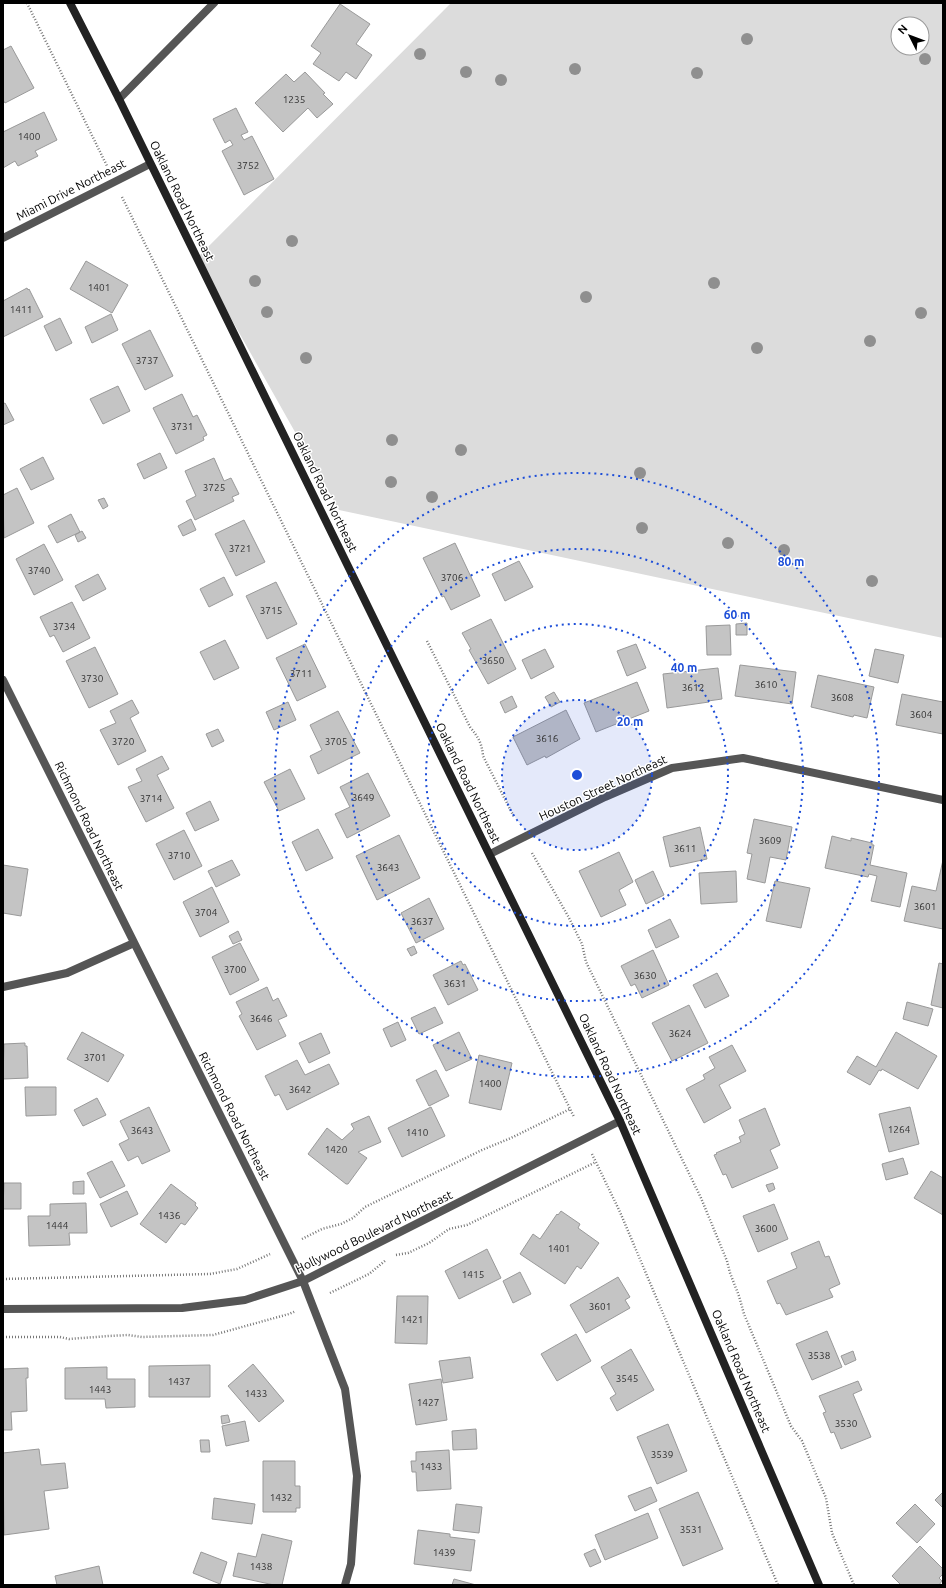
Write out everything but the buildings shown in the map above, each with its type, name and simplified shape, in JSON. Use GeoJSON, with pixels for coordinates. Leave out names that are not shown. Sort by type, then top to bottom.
{"type":"FeatureCollection","features":[{"type":"Feature","properties":{"kind":"main road","name":"Oakland Road Northeast"},"geometry":{"type":"LineString","coordinates":[[70,3],[119,99],[620,1121],[820,1585]]}},
{"type":"Feature","properties":{"kind":"street"},"geometry":{"type":"LineString","coordinates":[[119,99],[214,3]]}},
{"type":"Feature","properties":{"kind":"street","name":"Miami Drive Northeast"},"geometry":{"type":"LineString","coordinates":[[3,238],[150,164]]}},
{"type":"Feature","properties":{"kind":"street","name":"Richmond Road Northeast"},"geometry":{"type":"LineString","coordinates":[[3,680],[303,1281],[345,1389],[357,1476],[351,1564],[346,1585]]}},
{"type":"Feature","properties":{"kind":"street","name":"Houston Street Northeast"},"geometry":{"type":"LineString","coordinates":[[490,854],[606,797],[672,768],[743,758],[943,800]]}},
{"type":"Feature","properties":{"kind":"street"},"geometry":{"type":"LineString","coordinates":[[3,987],[67,973],[134,943]]}},
{"type":"Feature","properties":{"kind":"street","name":"Hollywood Boulevard Northeast"},"geometry":{"type":"LineString","coordinates":[[3,1309],[182,1308],[245,1300],[303,1281],[620,1121]]}},
{"type":"Feature","properties":{"kind":"path"},"geometry":{"type":"LineString","coordinates":[[27,3],[107,166]]}},
{"type":"Feature","properties":{"kind":"path"},"geometry":{"type":"LineString","coordinates":[[121,194],[574,1117]]}},
{"type":"Feature","properties":{"kind":"path"},"geometry":{"type":"LineString","coordinates":[[427,641],[470,727],[479,737],[483,747],[483,756],[514,817]]}},
{"type":"Feature","properties":{"kind":"path"},"geometry":{"type":"LineString","coordinates":[[532,853],[568,916],[582,944],[586,962],[701,1198],[727,1261],[744,1314],[792,1426],[802,1441],[826,1498],[832,1533],[854,1585]]}},
{"type":"Feature","properties":{"kind":"path"},"geometry":{"type":"LineString","coordinates":[[302,1239],[322,1229],[341,1224],[353,1218],[365,1207],[570,1109]]}},
{"type":"Feature","properties":{"kind":"path"},"geometry":{"type":"LineString","coordinates":[[592,1153],[623,1219],[778,1585]]}},
{"type":"Feature","properties":{"kind":"path"},"geometry":{"type":"LineString","coordinates":[[330,1293],[369,1274],[391,1257],[408,1253],[429,1243],[449,1229],[467,1225],[596,1162]]}},
{"type":"Feature","properties":{"kind":"path"},"geometry":{"type":"LineString","coordinates":[[3,1279],[210,1274],[236,1269],[270,1254]]}},
{"type":"Feature","properties":{"kind":"path"},"geometry":{"type":"LineString","coordinates":[[3,1337],[60,1337],[69,1339],[128,1335],[142,1337],[213,1335],[289,1314],[297,1310]]}},
{"type":"Feature","properties":{"kind":"shaded area"},"geometry":{"type":"Polygon","coordinates":[[[451,3],[943,3],[943,638],[339,510],[197,258],[451,3]]]}}]}
